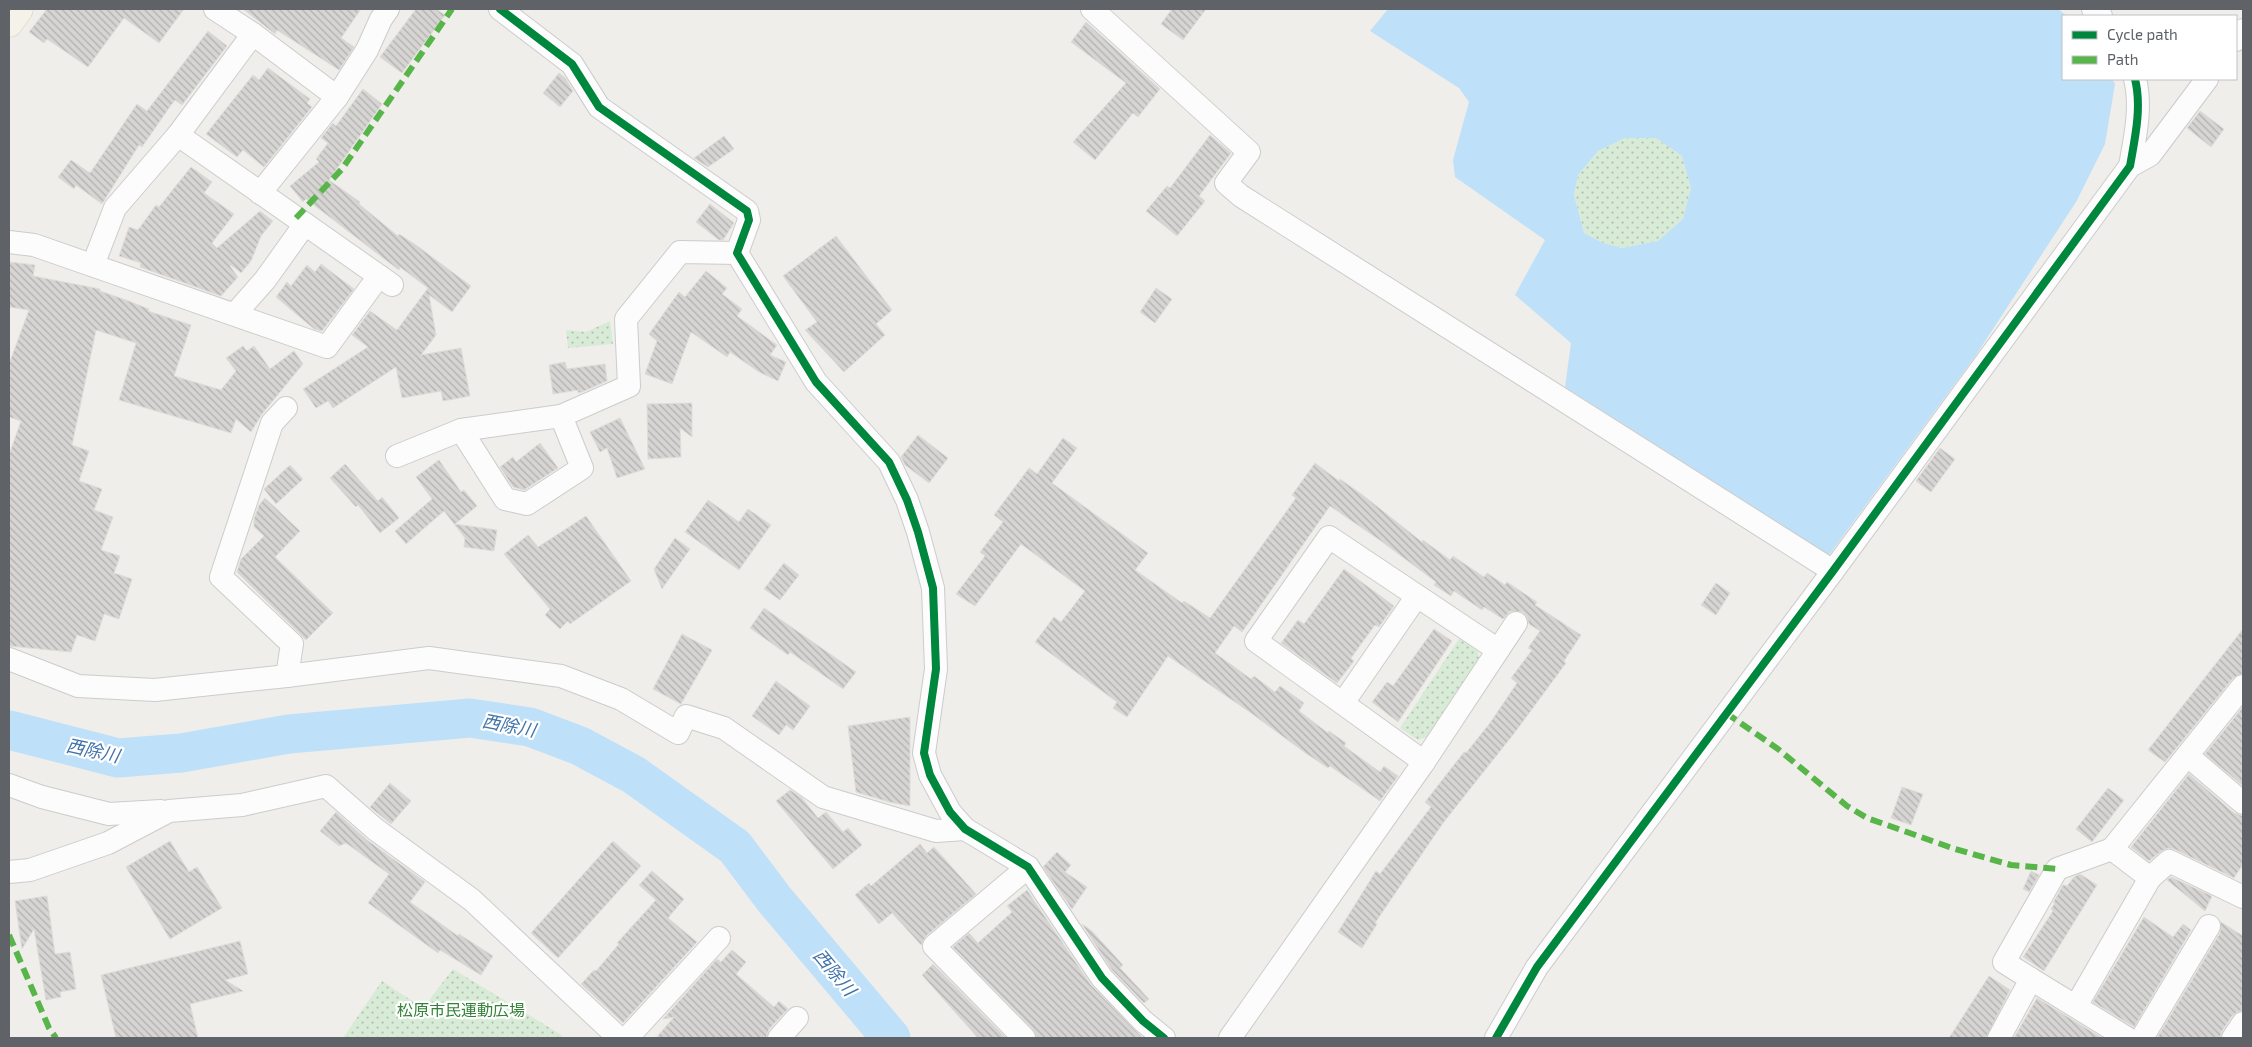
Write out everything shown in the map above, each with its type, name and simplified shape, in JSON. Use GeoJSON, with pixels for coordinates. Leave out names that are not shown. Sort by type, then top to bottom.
{"type":"FeatureCollection","features":[{"type":"Feature","properties":{"kind":"main road"},"geometry":{"type":"LineString","coordinates":[[9,22],[19,9]]}},
{"type":"Feature","properties":{"kind":"street"},"geometry":{"type":"LineString","coordinates":[[215,9],[253,34],[337,97]]}},
{"type":"Feature","properties":{"kind":"street"},"geometry":{"type":"LineString","coordinates":[[260,193],[337,97],[367,50],[380,19],[388,9]]}},
{"type":"Feature","properties":{"kind":"street"},"geometry":{"type":"LineString","coordinates":[[500,9],[572,64],[599,107],[746,211],[749,220],[737,253]]}},
{"type":"Feature","properties":{"kind":"street"},"geometry":{"type":"LineString","coordinates":[[1092,9],[1249,152],[1226,183],[1241,196],[1833,571]]}},
{"type":"Feature","properties":{"kind":"street"},"geometry":{"type":"LineString","coordinates":[[94,265],[115,208],[178,135],[253,34]]}},
{"type":"Feature","properties":{"kind":"street"},"geometry":{"type":"LineString","coordinates":[[2130,166],[2135,140],[2139,95],[2135,80]]}},
{"type":"Feature","properties":{"kind":"street"},"geometry":{"type":"LineString","coordinates":[[1496,1038],[1537,968],[1833,571],[2130,166],[2150,155],[2206,80]]}},
{"type":"Feature","properties":{"kind":"street"},"geometry":{"type":"LineString","coordinates":[[9,242],[34,245],[326,347],[386,280],[178,135]]}},
{"type":"Feature","properties":{"kind":"street"},"geometry":{"type":"LineString","coordinates":[[234,314],[265,280],[305,224]]}},
{"type":"Feature","properties":{"kind":"street"},"geometry":{"type":"LineString","coordinates":[[397,456],[461,430],[561,416],[629,386],[626,319],[680,252],[737,253]]}},
{"type":"Feature","properties":{"kind":"street"},"geometry":{"type":"LineString","coordinates":[[737,253],[816,382],[889,462],[907,500],[933,588],[936,669],[924,753],[930,775],[946,805],[965,829],[1028,867],[1102,978],[1164,1038]]}},
{"type":"Feature","properties":{"kind":"street"},"geometry":{"type":"LineString","coordinates":[[286,408],[272,423],[221,578],[292,644],[287,676]]}},
{"type":"Feature","properties":{"kind":"street"},"geometry":{"type":"LineString","coordinates":[[461,430],[505,499],[527,504],[582,468],[561,416]]}},
{"type":"Feature","properties":{"kind":"street"},"geometry":{"type":"LineString","coordinates":[[1424,762],[1256,641],[1329,536],[1498,650]]}},
{"type":"Feature","properties":{"kind":"street"},"geometry":{"type":"LineString","coordinates":[[1343,704],[1417,596]]}},
{"type":"Feature","properties":{"kind":"street"},"geometry":{"type":"LineString","coordinates":[[1230,1038],[1424,762],[1516,623]]}},
{"type":"Feature","properties":{"kind":"street"},"geometry":{"type":"LineString","coordinates":[[9,659],[78,686],[155,690],[429,658],[561,676],[621,699],[678,734],[686,716],[724,728],[823,797],[936,831],[965,829]]}},
{"type":"Feature","properties":{"kind":"street"},"geometry":{"type":"LineString","coordinates":[[2127,1038],[2004,962],[2057,869],[2112,849],[2243,686]]}},
{"type":"Feature","properties":{"kind":"street"},"geometry":{"type":"LineString","coordinates":[[2188,756],[2243,803]]}},
{"type":"Feature","properties":{"kind":"street"},"geometry":{"type":"LineString","coordinates":[[9,785],[42,797],[109,814],[242,805],[326,786],[375,829],[472,900],[619,1038]]}},
{"type":"Feature","properties":{"kind":"street"},"geometry":{"type":"LineString","coordinates":[[9,872],[30,870],[108,843],[169,811]]}},
{"type":"Feature","properties":{"kind":"street"},"geometry":{"type":"LineString","coordinates":[[2112,849],[2150,878]]}},
{"type":"Feature","properties":{"kind":"street"},"geometry":{"type":"LineString","coordinates":[[2076,1006],[2150,878],[2169,861],[2243,897]]}},
{"type":"Feature","properties":{"kind":"street"},"geometry":{"type":"LineString","coordinates":[[1024,1038],[934,946],[1028,867]]}},
{"type":"Feature","properties":{"kind":"street"},"geometry":{"type":"LineString","coordinates":[[2142,1038],[2209,926]]}},
{"type":"Feature","properties":{"kind":"street"},"geometry":{"type":"LineString","coordinates":[[627,1038],[719,938]]}},
{"type":"Feature","properties":{"kind":"street"},"geometry":{"type":"LineString","coordinates":[[2000,1038],[2031,979]]}},
{"type":"Feature","properties":{"kind":"street"},"geometry":{"type":"LineString","coordinates":[[779,1038],[797,1018]]}},
{"type":"Feature","properties":{"kind":"street"},"geometry":{"type":"LineString","coordinates":[[2233,1038],[2243,1023]]}},
{"type":"Feature","properties":{"kind":"green space"},"geometry":{"type":"Polygon","coordinates":[[[1625,138],[1656,138],[1682,156],[1691,188],[1683,219],[1658,241],[1622,248],[1603,243],[1584,233],[1574,195],[1578,175],[1598,151],[1625,138]]]}},
{"type":"Feature","properties":{"kind":"green space"},"geometry":{"type":"Polygon","coordinates":[[[610,321],[613,344],[568,348],[566,330],[586,332],[610,321]]]}},
{"type":"Feature","properties":{"kind":"green space"},"geometry":{"type":"Polygon","coordinates":[[[1459,639],[1478,651],[1479,660],[1427,737],[1418,740],[1400,728],[1459,639]]]}},
{"type":"Feature","properties":{"kind":"green space","name":"松原市民運動広場"},"geometry":{"type":"Polygon","coordinates":[[[453,969],[560,1034],[563,1038],[343,1038],[382,981],[423,1008],[453,969]]]}},
{"type":"Feature","properties":{"kind":"water"},"geometry":{"type":"Polygon","coordinates":[[[1388,9],[2058,9],[2066,15],[2062,15],[2062,80],[2113,80],[2115,84],[2105,144],[2076,202],[1976,355],[1829,555],[1565,387],[1571,343],[1515,295],[1545,240],[1455,177],[1453,160],[1469,102],[1459,88],[1370,31],[1388,9]],[[1625,138],[1598,151],[1578,175],[1574,195],[1584,233],[1603,243],[1622,248],[1658,241],[1683,219],[1691,188],[1682,156],[1656,138],[1625,138]]]}},
{"type":"Feature","properties":{"kind":"building"},"geometry":{"type":"Polygon","coordinates":[[[47,9],[184,9],[159,43],[124,18],[88,67],[47,39],[44,43],[29,32],[47,9]]]}},
{"type":"Feature","properties":{"kind":"building"},"geometry":{"type":"Polygon","coordinates":[[[243,9],[361,9],[341,38],[354,47],[339,70],[277,30],[275,34],[243,9]]]}},
{"type":"Feature","properties":{"kind":"building"},"geometry":{"type":"Polygon","coordinates":[[[416,9],[436,9],[445,15],[402,73],[380,57],[416,9]]]}},
{"type":"Feature","properties":{"kind":"building"},"geometry":{"type":"Polygon","coordinates":[[[1172,9],[1206,9],[1183,40],[1161,24],[1172,9]]]}},
{"type":"Feature","properties":{"kind":"building"},"geometry":{"type":"Polygon","coordinates":[[[1086,22],[1160,89],[1138,117],[1133,113],[1095,160],[1073,142],[1126,83],[1071,42],[1086,22]]]}},
{"type":"Feature","properties":{"kind":"building"},"geometry":{"type":"Polygon","coordinates":[[[208,31],[227,46],[182,105],[175,100],[142,147],[139,145],[102,204],[76,185],[74,189],[58,177],[71,160],[90,173],[137,104],[147,111],[208,31]]]}},
{"type":"Feature","properties":{"kind":"building"},"geometry":{"type":"Polygon","coordinates":[[[268,68],[310,99],[307,103],[312,107],[264,167],[243,150],[237,157],[206,134],[253,75],[259,80],[268,68]]]}},
{"type":"Feature","properties":{"kind":"building"},"geometry":{"type":"Polygon","coordinates":[[[559,73],[566,79],[573,91],[560,107],[543,93],[559,73]]]}},
{"type":"Feature","properties":{"kind":"building"},"geometry":{"type":"Polygon","coordinates":[[[363,89],[382,104],[329,180],[360,202],[359,204],[398,236],[399,234],[416,245],[471,286],[452,312],[429,295],[436,335],[421,355],[461,348],[470,396],[443,401],[441,391],[402,398],[396,367],[333,408],[328,401],[316,408],[303,389],[368,347],[352,335],[370,311],[397,330],[428,288],[400,267],[399,270],[306,199],[303,202],[290,186],[319,162],[316,159],[328,143],[321,138],[333,123],[336,126],[363,89]]]}},
{"type":"Feature","properties":{"kind":"building"},"geometry":{"type":"Polygon","coordinates":[[[2200,111],[2224,129],[2211,147],[2187,128],[2200,111]]]}},
{"type":"Feature","properties":{"kind":"building"},"geometry":{"type":"Polygon","coordinates":[[[1210,135],[1231,153],[1199,196],[1205,201],[1177,236],[1146,211],[1167,186],[1170,188],[1210,135]]]}},
{"type":"Feature","properties":{"kind":"building"},"geometry":{"type":"Polygon","coordinates":[[[724,136],[734,149],[708,167],[694,158],[724,136]]]}},
{"type":"Feature","properties":{"kind":"building"},"geometry":{"type":"Polygon","coordinates":[[[191,167],[212,182],[204,193],[234,214],[212,243],[217,248],[260,211],[273,221],[261,236],[251,261],[241,273],[230,266],[238,277],[221,296],[140,267],[141,263],[119,256],[129,227],[138,230],[156,205],[159,207],[191,167]]]}},
{"type":"Feature","properties":{"kind":"building"},"geometry":{"type":"Polygon","coordinates":[[[710,204],[734,223],[723,240],[719,240],[696,222],[710,204]]]}},
{"type":"Feature","properties":{"kind":"building"},"geometry":{"type":"Polygon","coordinates":[[[836,236],[892,310],[876,324],[885,335],[844,372],[805,330],[817,322],[783,276],[836,236]]]}},
{"type":"Feature","properties":{"kind":"building"},"geometry":{"type":"Polygon","coordinates":[[[9,262],[35,265],[33,276],[100,289],[100,291],[149,309],[148,311],[191,325],[174,376],[221,390],[236,371],[226,358],[243,346],[247,351],[254,346],[270,369],[294,351],[303,364],[262,414],[251,432],[236,419],[231,433],[119,400],[136,343],[96,330],[72,445],[89,451],[79,481],[102,489],[94,510],[113,517],[101,550],[120,556],[114,573],[132,579],[119,619],[104,614],[95,641],[77,635],[71,652],[9,646],[9,455],[21,421],[9,417],[9,364],[29,310],[9,307],[9,262]]]}},
{"type":"Feature","properties":{"kind":"building"},"geometry":{"type":"Polygon","coordinates":[[[321,264],[354,289],[322,331],[314,329],[276,297],[287,282],[291,286],[307,265],[315,272],[321,264]]]}},
{"type":"Feature","properties":{"kind":"building"},"geometry":{"type":"Polygon","coordinates":[[[706,271],[727,288],[722,294],[742,309],[737,316],[777,345],[770,355],[786,362],[778,381],[759,372],[730,352],[727,357],[691,332],[672,384],[645,374],[657,341],[649,334],[679,292],[685,297],[706,271]]]}},
{"type":"Feature","properties":{"kind":"building"},"geometry":{"type":"Polygon","coordinates":[[[1156,288],[1172,299],[1155,323],[1140,312],[1156,288]]]}},
{"type":"Feature","properties":{"kind":"building"},"geometry":{"type":"Polygon","coordinates":[[[565,362],[567,369],[605,364],[607,381],[578,393],[578,390],[553,394],[549,365],[565,362]]]}},
{"type":"Feature","properties":{"kind":"building"},"geometry":{"type":"Polygon","coordinates":[[[692,403],[692,437],[680,428],[681,457],[648,459],[647,404],[692,403]]]}},
{"type":"Feature","properties":{"kind":"building"},"geometry":{"type":"Polygon","coordinates":[[[620,418],[645,469],[617,478],[607,448],[600,452],[590,432],[620,418]]]}},
{"type":"Feature","properties":{"kind":"building"},"geometry":{"type":"Polygon","coordinates":[[[918,435],[948,458],[929,483],[905,465],[901,457],[918,435]]]}},
{"type":"Feature","properties":{"kind":"building"},"geometry":{"type":"Polygon","coordinates":[[[1063,438],[1077,448],[1052,483],[1148,553],[1135,570],[1182,603],[1184,601],[1210,618],[1296,498],[1292,495],[1315,463],[1339,481],[1340,479],[1364,496],[1422,542],[1423,540],[1450,560],[1453,556],[1484,577],[1487,573],[1505,585],[1507,582],[1537,602],[1535,605],[1581,635],[1564,661],[1566,663],[1516,731],[1443,823],[1375,923],[1377,924],[1362,948],[1338,932],[1376,871],[1380,874],[1431,807],[1425,802],[1464,752],[1466,753],[1490,723],[1517,683],[1511,678],[1532,650],[1528,648],[1540,631],[1529,624],[1523,612],[1510,611],[1503,619],[1484,607],[1482,610],[1454,591],[1451,596],[1434,585],[1436,582],[1381,541],[1330,506],[1242,632],[1234,626],[1215,653],[1251,679],[1254,676],[1275,692],[1280,686],[1304,703],[1299,711],[1328,733],[1329,731],[1346,743],[1344,746],[1380,772],[1384,766],[1398,776],[1380,801],[1330,766],[1328,768],[1304,752],[1168,656],[1127,717],[1113,708],[1117,702],[1035,642],[1054,617],[1061,622],[1085,591],[1021,544],[975,606],[956,594],[985,556],[980,552],[1003,522],[994,515],[1029,468],[1037,474],[1063,438]]]}},
{"type":"Feature","properties":{"kind":"building"},"geometry":{"type":"Polygon","coordinates":[[[540,443],[558,468],[524,490],[513,487],[500,467],[513,457],[516,462],[540,443]]]}},
{"type":"Feature","properties":{"kind":"building"},"geometry":{"type":"Polygon","coordinates":[[[1940,448],[1955,459],[1931,492],[1916,481],[1940,448]]]}},
{"type":"Feature","properties":{"kind":"building"},"geometry":{"type":"Polygon","coordinates":[[[439,460],[461,492],[464,490],[477,506],[455,524],[497,530],[494,551],[464,547],[465,538],[444,511],[406,544],[395,531],[432,499],[416,477],[439,460]]]}},
{"type":"Feature","properties":{"kind":"building"},"geometry":{"type":"Polygon","coordinates":[[[345,464],[378,501],[382,497],[399,518],[380,533],[358,505],[356,507],[330,478],[345,464]]]}},
{"type":"Feature","properties":{"kind":"building"},"geometry":{"type":"Polygon","coordinates":[[[290,465],[303,479],[276,504],[264,489],[290,465]]]}},
{"type":"Feature","properties":{"kind":"building"},"geometry":{"type":"Polygon","coordinates":[[[265,498],[300,531],[275,557],[333,613],[306,640],[237,572],[241,559],[264,536],[254,527],[254,519],[259,505],[265,498]]]}},
{"type":"Feature","properties":{"kind":"building"},"geometry":{"type":"Polygon","coordinates":[[[708,500],[739,522],[748,509],[771,525],[739,570],[685,532],[708,500]]]}},
{"type":"Feature","properties":{"kind":"building"},"geometry":{"type":"Polygon","coordinates":[[[586,516],[631,581],[570,624],[568,621],[560,629],[545,615],[550,609],[504,554],[528,535],[538,547],[586,516]]]}},
{"type":"Feature","properties":{"kind":"building"},"geometry":{"type":"Polygon","coordinates":[[[675,538],[690,549],[662,589],[654,569],[675,538]]]}},
{"type":"Feature","properties":{"kind":"building"},"geometry":{"type":"Polygon","coordinates":[[[784,563],[799,575],[780,600],[764,589],[784,563]]]}},
{"type":"Feature","properties":{"kind":"building"},"geometry":{"type":"Polygon","coordinates":[[[1344,569],[1394,606],[1379,627],[1375,625],[1351,658],[1354,661],[1337,683],[1281,643],[1298,620],[1304,624],[1344,569]]]}},
{"type":"Feature","properties":{"kind":"building"},"geometry":{"type":"Polygon","coordinates":[[[1716,583],[1730,593],[1716,615],[1701,605],[1716,583]]]}},
{"type":"Feature","properties":{"kind":"building"},"geometry":{"type":"Polygon","coordinates":[[[764,608],[856,672],[843,689],[790,652],[788,655],[750,628],[764,608]]]}},
{"type":"Feature","properties":{"kind":"building"},"geometry":{"type":"Polygon","coordinates":[[[1434,629],[1452,641],[1398,722],[1372,702],[1387,682],[1393,686],[1434,629]]]}},
{"type":"Feature","properties":{"kind":"building"},"geometry":{"type":"Polygon","coordinates":[[[2243,629],[2243,673],[2233,678],[2165,762],[2148,750],[2243,629]]]}},
{"type":"Feature","properties":{"kind":"building"},"geometry":{"type":"Polygon","coordinates":[[[682,634],[712,650],[681,704],[653,689],[682,634]]]}},
{"type":"Feature","properties":{"kind":"building"},"geometry":{"type":"Polygon","coordinates":[[[776,681],[810,706],[793,730],[786,725],[779,735],[752,716],[776,681]]]}},
{"type":"Feature","properties":{"kind":"building"},"geometry":{"type":"Polygon","coordinates":[[[2243,707],[2243,786],[2205,754],[2243,707]]]}},
{"type":"Feature","properties":{"kind":"building"},"geometry":{"type":"Polygon","coordinates":[[[910,717],[910,806],[856,792],[848,726],[910,717]]]}},
{"type":"Feature","properties":{"kind":"building"},"geometry":{"type":"Polygon","coordinates":[[[2189,774],[2234,813],[2243,816],[2243,864],[2234,878],[2174,849],[2168,848],[2161,851],[2149,861],[2131,847],[2189,774]]]}},
{"type":"Feature","properties":{"kind":"building"},"geometry":{"type":"Polygon","coordinates":[[[390,783],[411,801],[391,824],[370,807],[390,783]]]}},
{"type":"Feature","properties":{"kind":"building"},"geometry":{"type":"Polygon","coordinates":[[[1902,787],[1923,794],[1911,825],[1891,818],[1902,787]]]}},
{"type":"Feature","properties":{"kind":"building"},"geometry":{"type":"Polygon","coordinates":[[[2108,788],[2124,800],[2092,842],[2076,829],[2108,788]]]}},
{"type":"Feature","properties":{"kind":"building"},"geometry":{"type":"Polygon","coordinates":[[[790,790],[802,798],[818,818],[826,812],[843,832],[848,828],[862,845],[833,869],[776,801],[790,790]]]}},
{"type":"Feature","properties":{"kind":"building"},"geometry":{"type":"Polygon","coordinates":[[[336,812],[367,840],[425,882],[410,902],[458,936],[459,934],[493,956],[481,975],[440,950],[438,953],[368,903],[389,874],[346,843],[339,846],[320,831],[336,812]]]}},
{"type":"Feature","properties":{"kind":"building"},"geometry":{"type":"Polygon","coordinates":[[[170,841],[189,872],[197,867],[222,908],[170,939],[126,867],[170,841]]]}},
{"type":"Feature","properties":{"kind":"building"},"geometry":{"type":"Polygon","coordinates":[[[613,841],[641,866],[558,958],[531,933],[613,841]]]}},
{"type":"Feature","properties":{"kind":"building"},"geometry":{"type":"Polygon","coordinates":[[[920,844],[927,853],[934,847],[976,894],[926,936],[921,945],[892,913],[879,924],[855,895],[869,883],[871,886],[920,844]]]}},
{"type":"Feature","properties":{"kind":"building"},"geometry":{"type":"Polygon","coordinates":[[[1057,852],[1071,865],[1065,872],[1087,887],[1072,909],[1043,867],[1057,852]]]}},
{"type":"Feature","properties":{"kind":"building"},"geometry":{"type":"Polygon","coordinates":[[[652,871],[684,899],[668,918],[697,942],[623,1023],[581,984],[594,970],[596,971],[619,944],[617,943],[656,900],[639,885],[652,871]]]}},
{"type":"Feature","properties":{"kind":"building"},"geometry":{"type":"Polygon","coordinates":[[[2031,871],[2039,875],[2029,892],[2023,889],[2031,871]]]}},
{"type":"Feature","properties":{"kind":"building"},"geometry":{"type":"Polygon","coordinates":[[[2080,874],[2097,885],[2044,971],[2023,957],[2053,911],[2051,909],[2055,903],[2053,903],[2063,885],[2067,886],[2074,877],[2080,874]]]}},
{"type":"Feature","properties":{"kind":"building"},"geometry":{"type":"Polygon","coordinates":[[[2171,877],[2212,896],[2205,911],[2167,880],[2171,877]]]}},
{"type":"Feature","properties":{"kind":"building"},"geometry":{"type":"Polygon","coordinates":[[[1027,890],[1091,985],[1143,1038],[1037,1038],[1033,1029],[953,947],[969,933],[978,943],[1012,912],[1007,906],[1027,890]]]}},
{"type":"Feature","properties":{"kind":"building"},"geometry":{"type":"Polygon","coordinates":[[[47,896],[55,954],[70,952],[76,989],[60,992],[61,997],[46,1000],[34,929],[22,949],[15,901],[47,896]]]}},
{"type":"Feature","properties":{"kind":"building"},"geometry":{"type":"Polygon","coordinates":[[[2144,917],[2173,937],[2183,924],[2191,930],[2134,1027],[2093,1002],[2144,917]]]}},
{"type":"Feature","properties":{"kind":"building"},"geometry":{"type":"Polygon","coordinates":[[[2221,922],[2243,936],[2243,1010],[2232,1016],[2222,1031],[2220,1038],[2157,1038],[2220,933],[2221,922]]]}},
{"type":"Feature","properties":{"kind":"building"},"geometry":{"type":"Polygon","coordinates":[[[1082,924],[1092,931],[1123,965],[1120,968],[1149,999],[1144,1003],[1112,970],[1082,924]]]}},
{"type":"Feature","properties":{"kind":"building"},"geometry":{"type":"Polygon","coordinates":[[[240,941],[248,974],[225,980],[243,991],[190,1004],[198,1038],[116,1038],[101,975],[240,941]]]}},
{"type":"Feature","properties":{"kind":"building"},"geometry":{"type":"Polygon","coordinates":[[[732,950],[746,962],[736,974],[774,1007],[779,1001],[788,1009],[769,1029],[766,1038],[656,1038],[674,1017],[663,1019],[717,959],[721,962],[732,950]]]}},
{"type":"Feature","properties":{"kind":"building"},"geometry":{"type":"Polygon","coordinates":[[[933,964],[1006,1038],[978,1038],[922,975],[933,964]]]}},
{"type":"Feature","properties":{"kind":"building"},"geometry":{"type":"Polygon","coordinates":[[[1989,976],[2010,990],[1986,1038],[1949,1038],[1989,976]]]}},
{"type":"Feature","properties":{"kind":"building"},"geometry":{"type":"Polygon","coordinates":[[[2037,998],[2102,1038],[2014,1038],[2037,998]]]}},
{"type":"Feature","properties":{"kind":"waterway","name":"西除川"},"geometry":{"type":"LineString","coordinates":[[9,730],[118,758],[181,753],[289,734],[470,718],[530,727],[580,746],[634,775],[735,847],[774,899],[891,1038]]}},
{"type":"Feature","properties":{"kind":"marked path"},"geometry":{"type":"LineString","coordinates":[[296,218],[342,169],[452,9]]}},
{"type":"Feature","properties":{"kind":"marked path"},"geometry":{"type":"LineString","coordinates":[[1726,713],[1778,749],[1847,806],[1867,818],[1955,849],[2011,865],[2057,869]]}},
{"type":"Feature","properties":{"kind":"marked path"},"geometry":{"type":"LineString","coordinates":[[9,935],[49,1028],[56,1038]]}},
{"type":"Feature","properties":{"kind":"cycle path"},"geometry":{"type":"LineString","coordinates":[[500,9],[572,64],[599,107],[747,211],[749,220],[737,253],[816,382],[889,462],[907,500],[918,532],[933,588],[936,669],[924,753],[930,775],[950,812],[965,829],[1028,867],[1102,978],[1143,1021],[1164,1038]]}},
{"type":"Feature","properties":{"kind":"cycle path"},"geometry":{"type":"LineString","coordinates":[[1496,1038],[1537,967],[1833,571],[2130,166],[2138,111],[2135,80]]}}]}
